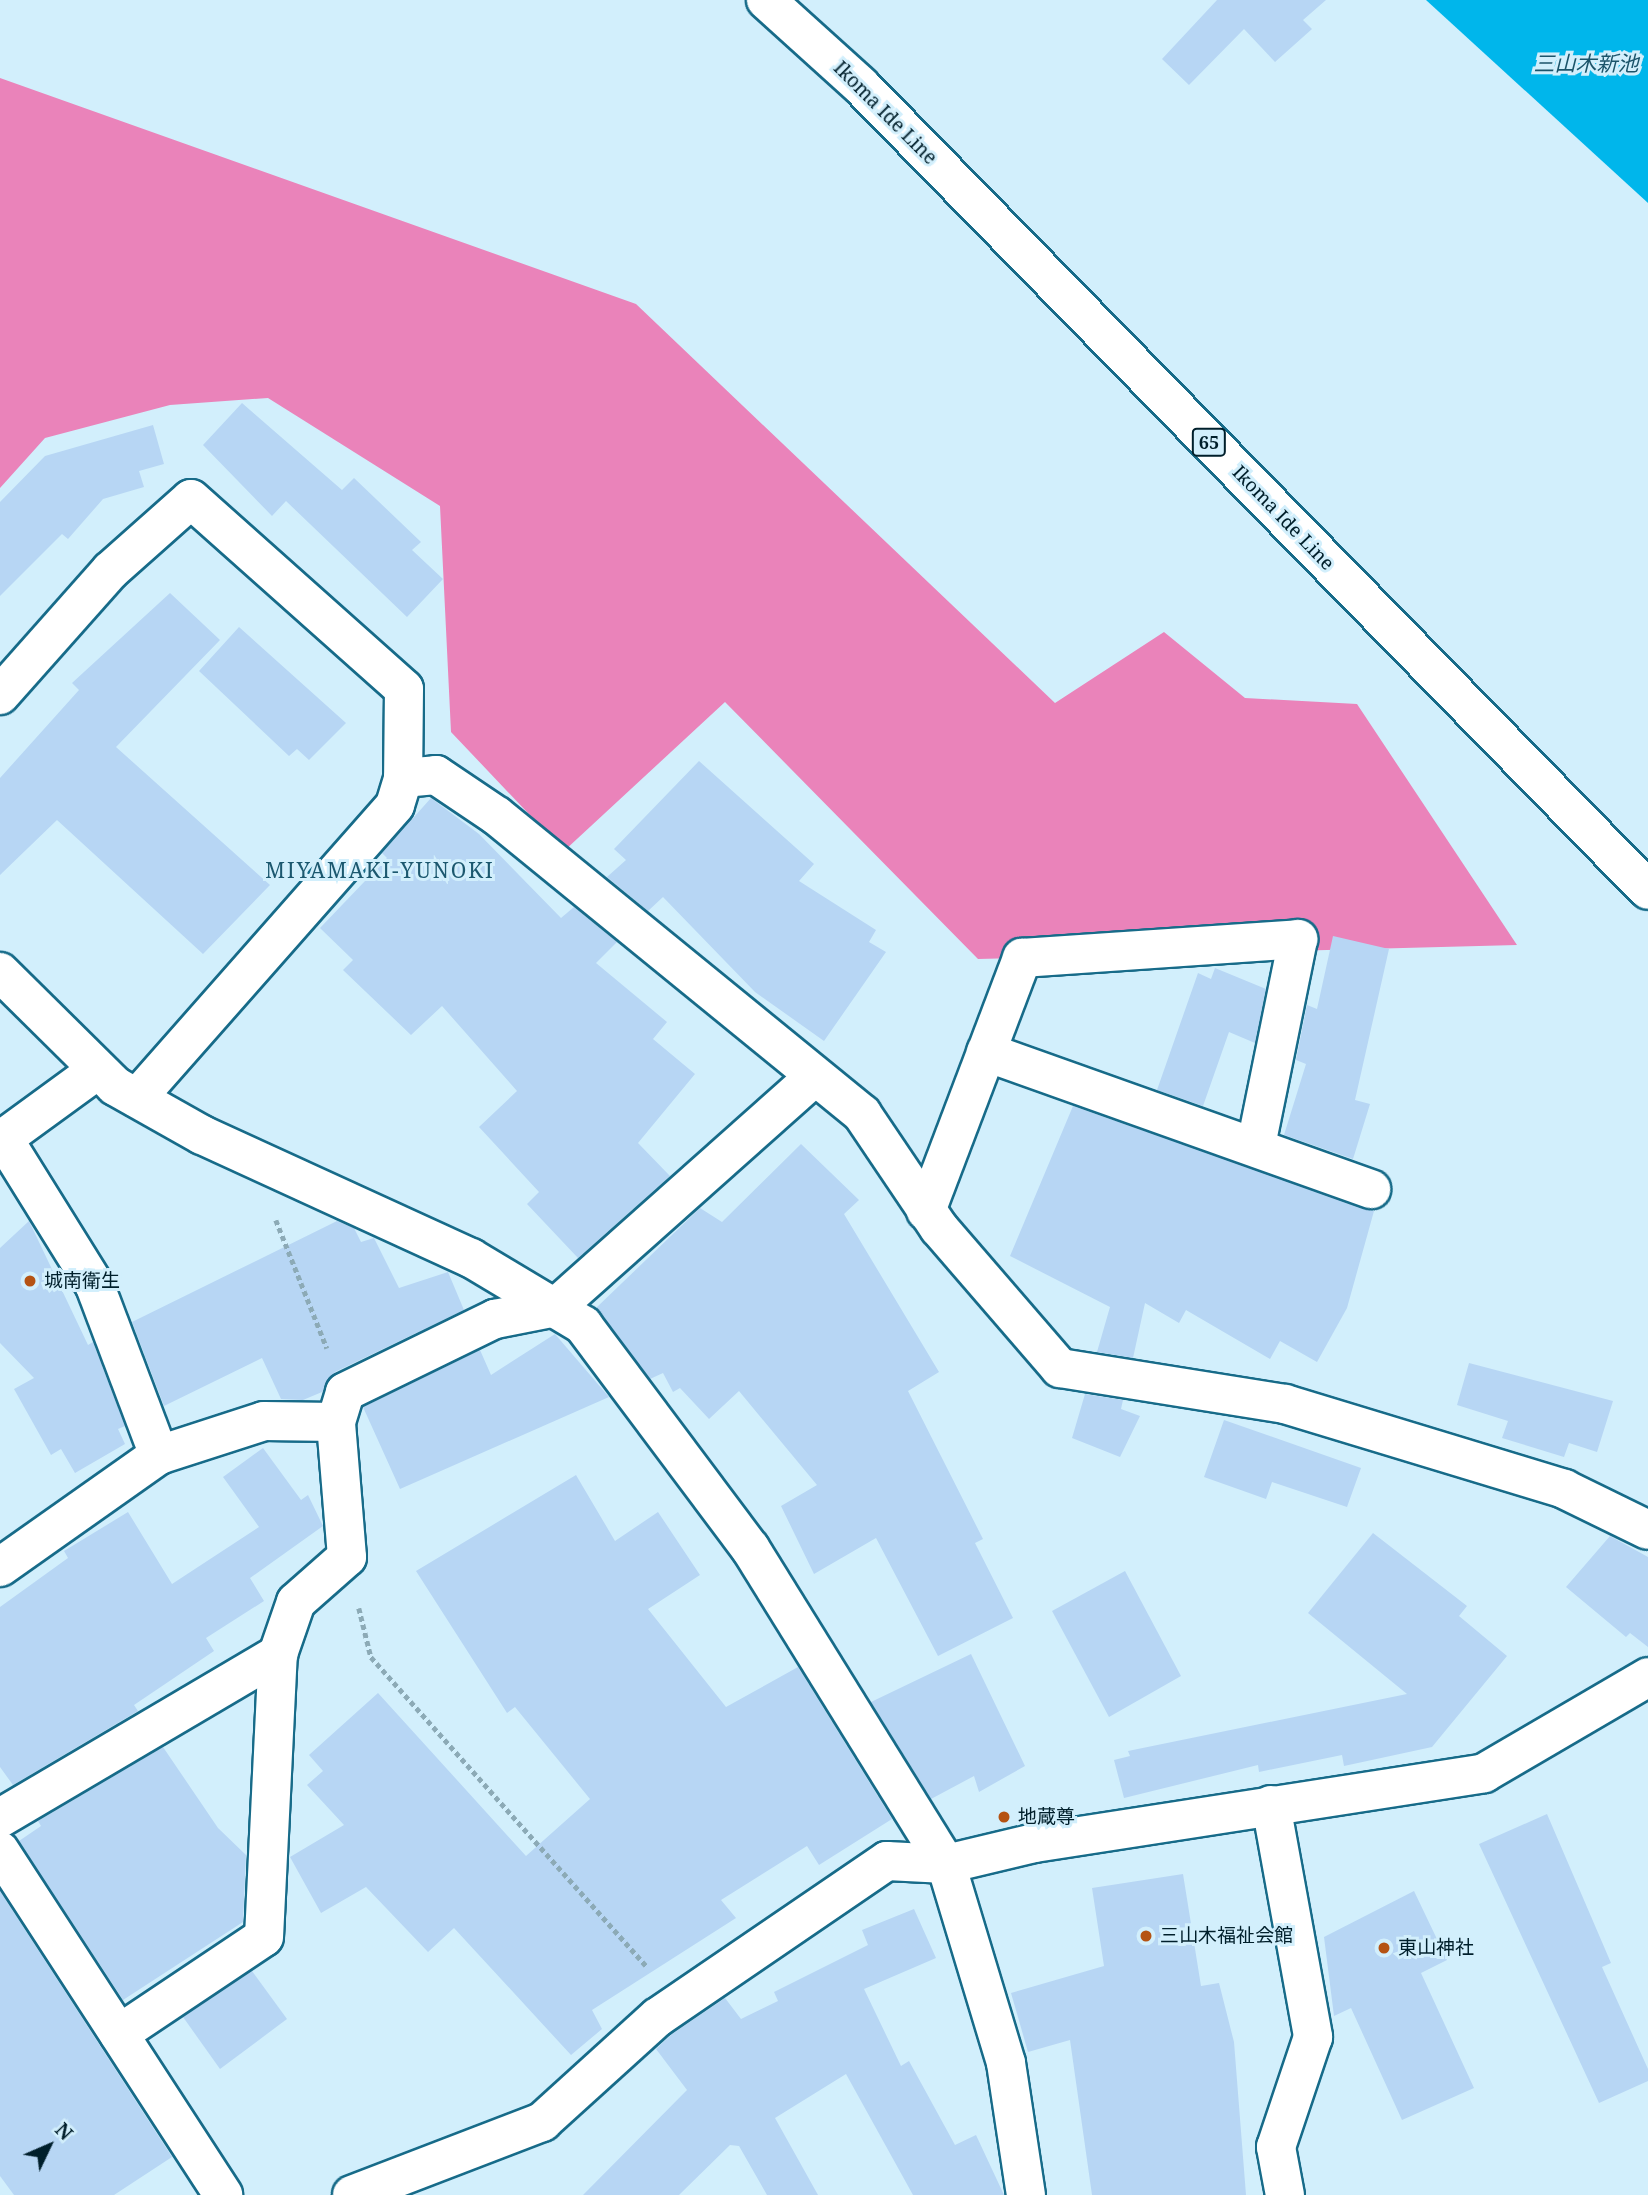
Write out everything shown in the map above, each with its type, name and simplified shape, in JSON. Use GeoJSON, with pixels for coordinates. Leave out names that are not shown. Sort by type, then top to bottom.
{"type":"FeatureCollection","features":[{"type":"Feature","properties":{"kind":"street","name":"Ikoma Ide Line"},"geometry":{"type":"LineString","coordinates":[[766,0],[860,85],[1648,890]]}},
{"type":"Feature","properties":{"kind":"street"},"geometry":{"type":"LineString","coordinates":[[0,695],[110,571],[191,499],[404,689],[403,778],[395,805],[137,1098]]}},
{"type":"Feature","properties":{"kind":"street"},"geometry":{"type":"LineString","coordinates":[[403,778],[436,775],[497,816],[812,1079],[862,1114],[926,1210],[1060,1368],[1285,1404],[1564,1489],[1648,1530]]}},
{"type":"Feature","properties":{"kind":"street"},"geometry":{"type":"LineString","coordinates":[[926,1210],[1022,958],[1298,939],[1256,1146]]}},
{"type":"Feature","properties":{"kind":"street"},"geometry":{"type":"LineString","coordinates":[[0,972],[96,1071],[137,1098],[251,1158],[471,1258],[583,1325],[750,1548],[946,1864],[1006,2063],[1026,2195]]}},
{"type":"Feature","properties":{"kind":"street"},"geometry":{"type":"LineString","coordinates":[[986,1052],[1371,1189]]}},
{"type":"Feature","properties":{"kind":"street"},"geometry":{"type":"LineString","coordinates":[[96,1071],[2,1139],[95,1286],[159,1455]]}},
{"type":"Feature","properties":{"kind":"street"},"geometry":{"type":"LineString","coordinates":[[0,1567],[159,1455],[264,1421],[341,1407],[495,1319],[556,1307],[812,1079]]}},
{"type":"Feature","properties":{"kind":"street"},"geometry":{"type":"LineString","coordinates":[[119,2034],[264,1937],[278,1654],[296,1602],[347,1557],[341,1407]]}},
{"type":"Feature","properties":{"kind":"street"},"geometry":{"type":"LineString","coordinates":[[0,1818],[278,1654]]}},
{"type":"Feature","properties":{"kind":"street"},"geometry":{"type":"LineString","coordinates":[[352,2195],[391,2188],[542,2122],[677,2004],[887,1861],[946,1864],[1034,1843],[1484,1773],[1643,1687]]}},
{"type":"Feature","properties":{"kind":"street"},"geometry":{"type":"LineString","coordinates":[[1271,1805],[1313,2037],[1276,2147],[1285,2195]]}},
{"type":"Feature","properties":{"kind":"street"},"geometry":{"type":"LineString","coordinates":[[0,1851],[223,2195]]}},
{"type":"Feature","properties":{"kind":"path"},"geometry":{"type":"LineString","coordinates":[[251,1158],[341,1407]]}},
{"type":"Feature","properties":{"kind":"path"},"geometry":{"type":"LineString","coordinates":[[347,1557],[371,1657],[677,2004]]}},
{"type":"Feature","properties":{"kind":"shaded area"},"geometry":{"type":"Polygon","coordinates":[[[0,78],[636,304],[1055,703],[1164,632],[1245,698],[1357,704],[1517,945],[978,959],[725,702],[564,851],[451,732],[440,506],[268,398],[170,405],[45,438],[0,488],[0,78]]]}},
{"type":"Feature","properties":{"kind":"water","name":"三山木新池"},"geometry":{"type":"Polygon","coordinates":[[[1426,0],[1648,0],[1648,203],[1426,0]]]}},
{"type":"Feature","properties":{"kind":"building"},"geometry":{"type":"Polygon","coordinates":[[[1217,0],[1326,0],[1303,20],[1312,29],[1275,62],[1244,29],[1189,85],[1162,59],[1217,0]]]}},
{"type":"Feature","properties":{"kind":"building"},"geometry":{"type":"Polygon","coordinates":[[[242,403],[342,490],[354,478],[421,542],[412,550],[443,579],[407,617],[286,501],[272,516],[203,445],[242,403]]]}},
{"type":"Feature","properties":{"kind":"building"},"geometry":{"type":"Polygon","coordinates":[[[153,425],[164,464],[139,471],[144,487],[103,499],[68,539],[62,534],[0,596],[0,502],[45,456],[153,425]]]}},
{"type":"Feature","properties":{"kind":"building"},"geometry":{"type":"Polygon","coordinates":[[[170,593],[220,640],[116,747],[270,885],[203,954],[57,820],[0,875],[0,778],[79,690],[72,683],[170,593]]]}},
{"type":"Feature","properties":{"kind":"building"},"geometry":{"type":"Polygon","coordinates":[[[239,627],[346,723],[309,760],[297,749],[289,756],[199,671],[239,627]]]}},
{"type":"Feature","properties":{"kind":"building"},"geometry":{"type":"Polygon","coordinates":[[[699,761],[814,864],[799,881],[876,930],[869,942],[886,952],[824,1041],[755,992],[663,897],[648,911],[607,877],[626,860],[614,849],[699,761]]]}},
{"type":"Feature","properties":{"kind":"building"},"geometry":{"type":"Polygon","coordinates":[[[431,798],[479,834],[561,918],[574,907],[617,942],[596,963],[667,1022],[653,1039],[695,1074],[638,1143],[670,1176],[578,1258],[527,1204],[539,1192],[479,1127],[517,1091],[442,1006],[411,1035],[343,970],[353,960],[320,928],[387,858],[382,853],[431,798]]]}},
{"type":"Feature","properties":{"kind":"building"},"geometry":{"type":"Polygon","coordinates":[[[1333,936],[1389,949],[1355,1100],[1370,1104],[1353,1159],[1284,1135],[1306,1064],[1296,1060],[1307,1005],[1317,1009],[1333,936]]]}},
{"type":"Feature","properties":{"kind":"building"},"geometry":{"type":"Polygon","coordinates":[[[1215,968],[1266,989],[1255,1043],[1229,1032],[1203,1106],[1157,1090],[1198,973],[1211,979],[1215,968]]]}},
{"type":"Feature","properties":{"kind":"building"},"geometry":{"type":"Polygon","coordinates":[[[1073,1106],[1374,1211],[1347,1308],[1317,1362],[1280,1341],[1270,1359],[1186,1310],[1179,1323],[1145,1303],[1133,1358],[1097,1352],[1110,1307],[1010,1256],[1073,1106]]]}},
{"type":"Feature","properties":{"kind":"building"},"geometry":{"type":"Polygon","coordinates":[[[801,1144],[859,1200],[844,1214],[939,1372],[908,1391],[983,1539],[975,1543],[1013,1618],[938,1656],[876,1538],[814,1574],[781,1506],[817,1485],[739,1391],[709,1419],[680,1388],[673,1392],[663,1373],[650,1379],[596,1308],[700,1208],[722,1222],[801,1144]]]}},
{"type":"Feature","properties":{"kind":"building"},"geometry":{"type":"Polygon","coordinates":[[[29,1221],[88,1345],[93,1342],[125,1426],[118,1429],[125,1444],[75,1473],[61,1449],[51,1455],[14,1389],[34,1378],[0,1343],[0,1248],[29,1221]]]}},
{"type":"Feature","properties":{"kind":"building"},"geometry":{"type":"Polygon","coordinates":[[[337,1221],[354,1228],[361,1242],[374,1238],[399,1288],[448,1272],[464,1310],[335,1372],[322,1392],[303,1400],[281,1399],[262,1358],[164,1406],[132,1322],[337,1221]]]}},
{"type":"Feature","properties":{"kind":"building"},"geometry":{"type":"Polygon","coordinates":[[[555,1334],[609,1397],[400,1489],[363,1407],[480,1350],[491,1375],[555,1334]]]}},
{"type":"Feature","properties":{"kind":"building"},"geometry":{"type":"Polygon","coordinates":[[[1469,1363],[1613,1401],[1597,1452],[1569,1443],[1564,1457],[1502,1438],[1508,1421],[1457,1405],[1469,1363]]]}},
{"type":"Feature","properties":{"kind":"building"},"geometry":{"type":"Polygon","coordinates":[[[1085,1394],[1123,1400],[1121,1409],[1140,1416],[1120,1457],[1072,1438],[1085,1394]]]}},
{"type":"Feature","properties":{"kind":"building"},"geometry":{"type":"Polygon","coordinates":[[[1224,1420],[1361,1468],[1347,1507],[1272,1482],[1266,1499],[1204,1477],[1224,1420]]]}},
{"type":"Feature","properties":{"kind":"building"},"geometry":{"type":"Polygon","coordinates":[[[263,1448],[301,1500],[308,1495],[323,1526],[250,1578],[264,1601],[206,1638],[214,1651],[134,1705],[138,1711],[13,1785],[0,1767],[0,1607],[68,1558],[64,1551],[128,1512],[172,1584],[259,1527],[223,1477],[263,1448]]]}},
{"type":"Feature","properties":{"kind":"building"},"geometry":{"type":"Polygon","coordinates":[[[576,1475],[615,1541],[658,1512],[700,1575],[648,1609],[726,1707],[798,1667],[892,1819],[819,1865],[807,1846],[721,1900],[736,1918],[592,2010],[602,2029],[571,2055],[454,1928],[428,1952],[366,1887],[321,1913],[290,1857],[344,1825],[307,1785],[323,1771],[309,1755],[378,1693],[526,1856],[590,1799],[515,1707],[507,1713],[416,1571],[576,1475]]]}},
{"type":"Feature","properties":{"kind":"building"},"geometry":{"type":"Polygon","coordinates":[[[1373,1533],[1467,1606],[1459,1616],[1507,1656],[1432,1747],[1344,1766],[1342,1755],[1259,1772],[1258,1765],[1124,1798],[1114,1760],[1130,1756],[1128,1751],[1407,1694],[1308,1613],[1373,1533]]]}},
{"type":"Feature","properties":{"kind":"building"},"geometry":{"type":"Polygon","coordinates":[[[1610,1536],[1648,1557],[1648,1647],[1630,1633],[1626,1637],[1566,1587],[1610,1536]]]}},
{"type":"Feature","properties":{"kind":"building"},"geometry":{"type":"Polygon","coordinates":[[[1125,1571],[1181,1676],[1109,1717],[1052,1611],[1125,1571]]]}},
{"type":"Feature","properties":{"kind":"building"},"geometry":{"type":"Polygon","coordinates":[[[971,1654],[1025,1766],[979,1792],[974,1776],[931,1799],[871,1702],[971,1654]]]}},
{"type":"Feature","properties":{"kind":"building"},"geometry":{"type":"Polygon","coordinates":[[[163,1747],[218,1828],[246,1855],[243,1922],[123,2000],[19,1841],[41,1826],[38,1821],[163,1747]]]}},
{"type":"Feature","properties":{"kind":"building"},"geometry":{"type":"Polygon","coordinates":[[[1547,1814],[1611,1963],[1602,1967],[1648,2069],[1648,2081],[1599,2103],[1479,1844],[1547,1814]]]}},
{"type":"Feature","properties":{"kind":"building"},"geometry":{"type":"Polygon","coordinates":[[[1183,1874],[1201,1986],[1219,1983],[1234,2042],[1246,2195],[1092,2195],[1070,2040],[1028,2052],[1011,1993],[1104,1966],[1092,1888],[1183,1874]]]}},
{"type":"Feature","properties":{"kind":"building"},"geometry":{"type":"Polygon","coordinates":[[[0,1891],[172,2157],[114,2195],[14,2195],[0,2176],[0,1891]]]}},
{"type":"Feature","properties":{"kind":"building"},"geometry":{"type":"Polygon","coordinates":[[[1414,1891],[1447,1960],[1421,1973],[1474,2088],[1402,2120],[1351,2008],[1334,2016],[1324,1937],[1414,1891]]]}},
{"type":"Feature","properties":{"kind":"building"},"geometry":{"type":"Polygon","coordinates":[[[914,1909],[936,1958],[864,1989],[901,2066],[909,2061],[955,2145],[976,2135],[1004,2195],[913,2195],[846,2074],[775,2118],[818,2195],[767,2195],[739,2146],[730,2145],[679,2195],[583,2195],[687,2090],[656,2049],[672,2034],[725,1998],[741,2019],[778,2001],[774,1992],[868,1945],[862,1930],[914,1909]]]}},
{"type":"Feature","properties":{"kind":"building"},"geometry":{"type":"Polygon","coordinates":[[[252,1971],[287,2019],[220,2069],[183,2017],[252,1971]]]}},
{"type":"Feature","properties":{"kind":"place","name":"城南衛生"},"geometry":{"type":"Point","coordinates":[30,1281]}},
{"type":"Feature","properties":{"kind":"place","name":"地蔵尊"},"geometry":{"type":"Point","coordinates":[1004,1817]}},
{"type":"Feature","properties":{"kind":"place","name":"三山木福祉会館"},"geometry":{"type":"Point","coordinates":[1146,1936]}},
{"type":"Feature","properties":{"kind":"place","name":"東山神社"},"geometry":{"type":"Point","coordinates":[1384,1948]}},
{"type":"Feature","properties":{"kind":"district","name":"MIYAMAKI-YUNOKI"},"geometry":{"type":"Point","coordinates":[380,870]}}]}
